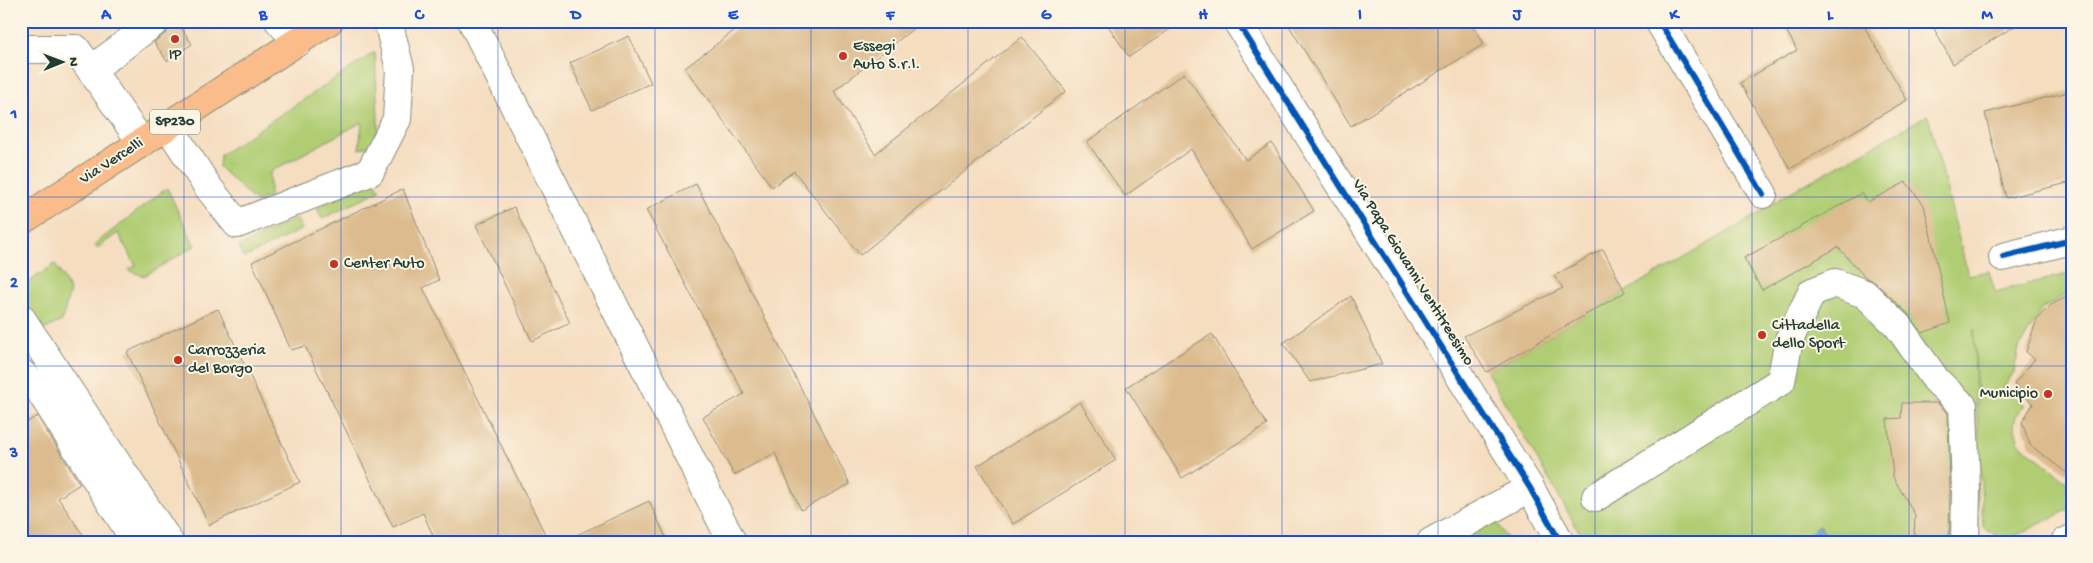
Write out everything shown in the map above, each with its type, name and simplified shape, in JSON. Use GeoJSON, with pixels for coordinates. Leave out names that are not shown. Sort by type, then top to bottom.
{"type":"FeatureCollection","features":[{"type":"Feature","properties":{"kind":"main road","name":"Via Vercelli"},"geometry":{"type":"LineString","coordinates":[[21,221],[329,21]]}},
{"type":"Feature","properties":{"kind":"street"},"geometry":{"type":"LineString","coordinates":[[90,70],[156,21]]}},
{"type":"Feature","properties":{"kind":"street"},"geometry":{"type":"LineString","coordinates":[[279,21],[298,42]]}},
{"type":"Feature","properties":{"kind":"street"},"geometry":{"type":"LineString","coordinates":[[168,126],[208,187],[237,224],[370,172],[397,119],[400,69],[388,21]]}},
{"type":"Feature","properties":{"kind":"street"},"geometry":{"type":"LineString","coordinates":[[472,21],[732,542]]}},
{"type":"Feature","properties":{"kind":"street","name":"Via Papa Giovanni Ventitreesimo"},"geometry":{"type":"LineString","coordinates":[[1237,21],[1530,488],[1560,542]]}},
{"type":"Feature","properties":{"kind":"street"},"geometry":{"type":"LineString","coordinates":[[1659,21],[1763,194]]}},
{"type":"Feature","properties":{"kind":"street"},"geometry":{"type":"LineString","coordinates":[[21,49],[76,49],[142,143]]}},
{"type":"Feature","properties":{"kind":"street"},"geometry":{"type":"LineString","coordinates":[[2004,257],[2072,240]]}},
{"type":"Feature","properties":{"kind":"street"},"geometry":{"type":"LineString","coordinates":[[1596,497],[1781,381],[1789,340],[1812,292],[1836,283],[1866,294],[1898,326],[1936,380],[1963,406],[1966,490],[1965,542]]}},
{"type":"Feature","properties":{"kind":"street"},"geometry":{"type":"LineString","coordinates":[[21,318],[169,542]]}},
{"type":"Feature","properties":{"kind":"street"},"geometry":{"type":"LineString","coordinates":[[21,373],[38,388],[136,542]]}},
{"type":"Feature","properties":{"kind":"street"},"geometry":{"type":"LineString","coordinates":[[1431,542],[1530,488]]}},
{"type":"Feature","properties":{"kind":"street"},"geometry":{"type":"LineString","coordinates":[[2065,542],[2072,538]]}},
{"type":"Feature","properties":{"kind":"green space"},"geometry":{"type":"Polygon","coordinates":[[[375,52],[379,143],[359,149],[362,122],[270,172],[270,196],[256,202],[219,167],[220,155],[375,52]]]}},
{"type":"Feature","properties":{"kind":"green space","name":"Cittadella dello Sport"},"geometry":{"type":"Polygon","coordinates":[[[1928,115],[1968,275],[1989,271],[1995,292],[2072,273],[2072,291],[2042,309],[2019,348],[2014,372],[2003,388],[2025,405],[2016,416],[2014,424],[2019,443],[2067,482],[2072,476],[2072,508],[2005,541],[1983,527],[1974,329],[1978,542],[1585,542],[1487,372],[1755,216],[1784,196],[1928,115]]]}},
{"type":"Feature","properties":{"kind":"green space"},"geometry":{"type":"Polygon","coordinates":[[[374,179],[380,190],[322,219],[317,208],[374,179]]]}},
{"type":"Feature","properties":{"kind":"green space"},"geometry":{"type":"Polygon","coordinates":[[[167,188],[195,246],[144,276],[129,271],[129,269],[136,266],[118,233],[97,248],[95,244],[167,188]]]}},
{"type":"Feature","properties":{"kind":"green space"},"geometry":{"type":"Polygon","coordinates":[[[296,218],[302,229],[244,258],[239,247],[296,218]]]}},
{"type":"Feature","properties":{"kind":"green space"},"geometry":{"type":"Polygon","coordinates":[[[55,264],[70,290],[62,321],[37,333],[21,309],[21,287],[55,264]]]}},
{"type":"Feature","properties":{"kind":"green space"},"geometry":{"type":"Polygon","coordinates":[[[1494,518],[1509,542],[1448,542],[1494,518]]]}},
{"type":"Feature","properties":{"kind":"water"},"geometry":{"type":"Polygon","coordinates":[[[1820,526],[1830,542],[1807,542],[1804,537],[1820,526]]]}},
{"type":"Feature","properties":{"kind":"building"},"geometry":{"type":"Polygon","coordinates":[[[171,21],[177,21],[192,44],[167,61],[154,42],[166,33],[170,28],[171,21]]]}},
{"type":"Feature","properties":{"kind":"building"},"geometry":{"type":"Polygon","coordinates":[[[747,21],[923,21],[834,91],[875,154],[1022,37],[1066,91],[860,255],[794,171],[772,187],[685,68],[747,21]]]}},
{"type":"Feature","properties":{"kind":"building"},"geometry":{"type":"Polygon","coordinates":[[[1105,21],[1182,21],[1129,57],[1105,21]]]}},
{"type":"Feature","properties":{"kind":"building"},"geometry":{"type":"Polygon","coordinates":[[[1286,21],[1470,21],[1484,44],[1351,126],[1286,21]]]}},
{"type":"Feature","properties":{"kind":"building"},"geometry":{"type":"Polygon","coordinates":[[[1781,21],[1861,21],[1907,100],[1790,169],[1740,83],[1797,50],[1781,21]]]}},
{"type":"Feature","properties":{"kind":"building"},"geometry":{"type":"Polygon","coordinates":[[[1930,21],[2023,21],[1953,64],[1930,21]]]}},
{"type":"Feature","properties":{"kind":"building"},"geometry":{"type":"Polygon","coordinates":[[[629,36],[651,83],[592,110],[570,63],[629,36]]]}},
{"type":"Feature","properties":{"kind":"building"},"geometry":{"type":"Polygon","coordinates":[[[1184,73],[1246,160],[1272,143],[1314,211],[1252,249],[1191,149],[1125,196],[1087,142],[1184,73]]]}},
{"type":"Feature","properties":{"kind":"building"},"geometry":{"type":"Polygon","coordinates":[[[2072,91],[2072,182],[2006,198],[1985,113],[2072,91]]]}},
{"type":"Feature","properties":{"kind":"building"},"geometry":{"type":"Polygon","coordinates":[[[1906,182],[1924,205],[1950,323],[1922,333],[1909,315],[1876,283],[1865,277],[1838,247],[1762,290],[1744,258],[1862,193],[1868,202],[1906,182]]]}},
{"type":"Feature","properties":{"kind":"building"},"geometry":{"type":"Polygon","coordinates":[[[696,184],[850,484],[801,510],[775,453],[734,475],[703,417],[744,394],[646,210],[696,184]]]}},
{"type":"Feature","properties":{"kind":"building"},"geometry":{"type":"Polygon","coordinates":[[[403,189],[439,280],[423,288],[549,542],[436,542],[423,513],[393,527],[305,346],[291,350],[252,262],[403,189]]]}},
{"type":"Feature","properties":{"kind":"building"},"geometry":{"type":"Polygon","coordinates":[[[514,207],[570,323],[532,341],[476,225],[514,207]]]}},
{"type":"Feature","properties":{"kind":"building"},"geometry":{"type":"Polygon","coordinates":[[[1603,249],[1625,292],[1487,372],[1464,336],[1563,288],[1554,276],[1603,249]]]}},
{"type":"Feature","properties":{"kind":"building","name":"Municipio"},"geometry":{"type":"Polygon","coordinates":[[[2072,294],[2072,477],[2030,445],[2022,422],[2033,404],[2014,384],[2035,359],[2026,352],[2037,319],[2051,305],[2072,294]]]}},
{"type":"Feature","properties":{"kind":"building"},"geometry":{"type":"Polygon","coordinates":[[[1351,296],[1382,364],[1310,382],[1283,343],[1351,296]]]}},
{"type":"Feature","properties":{"kind":"building"},"geometry":{"type":"Polygon","coordinates":[[[218,309],[300,482],[209,525],[127,352],[218,309]]]}},
{"type":"Feature","properties":{"kind":"building"},"geometry":{"type":"Polygon","coordinates":[[[1212,334],[1267,425],[1182,478],[1126,387],[1212,334]]]}},
{"type":"Feature","properties":{"kind":"building"},"geometry":{"type":"Polygon","coordinates":[[[1080,402],[1116,460],[1013,524],[977,466],[1080,402]]]}},
{"type":"Feature","properties":{"kind":"building"},"geometry":{"type":"Polygon","coordinates":[[[1902,403],[1937,403],[1948,413],[1949,537],[1914,537],[1915,515],[1893,477],[1887,419],[1901,418],[1902,403]]]}},
{"type":"Feature","properties":{"kind":"building"},"geometry":{"type":"Polygon","coordinates":[[[37,416],[80,484],[58,498],[88,542],[21,542],[21,426],[37,416]]]}},
{"type":"Feature","properties":{"kind":"building"},"geometry":{"type":"Polygon","coordinates":[[[649,501],[668,542],[562,542],[649,501]]]}},
{"type":"Feature","properties":{"kind":"cycle path"},"geometry":{"type":"LineString","coordinates":[[1237,21],[1530,488],[1560,542]]}},
{"type":"Feature","properties":{"kind":"cycle path"},"geometry":{"type":"LineString","coordinates":[[1659,21],[1763,194]]}},
{"type":"Feature","properties":{"kind":"cycle path"},"geometry":{"type":"LineString","coordinates":[[2003,257],[2072,240]]}},
{"type":"Feature","properties":{"kind":"place","name":"IP"},"geometry":{"type":"Point","coordinates":[175,39]}},
{"type":"Feature","properties":{"kind":"place","name":"Essegi Auto S.r.l."},"geometry":{"type":"Point","coordinates":[843,56]}},
{"type":"Feature","properties":{"kind":"place","name":"Center Auto"},"geometry":{"type":"Point","coordinates":[334,264]}},
{"type":"Feature","properties":{"kind":"place","name":"Cittadella dello Sport"},"geometry":{"type":"Point","coordinates":[1762,335]}},
{"type":"Feature","properties":{"kind":"place","name":"Carrozzeria del Borgo"},"geometry":{"type":"Point","coordinates":[178,360]}},
{"type":"Feature","properties":{"kind":"place","name":"Municipio"},"geometry":{"type":"Point","coordinates":[2048,394]}}]}
